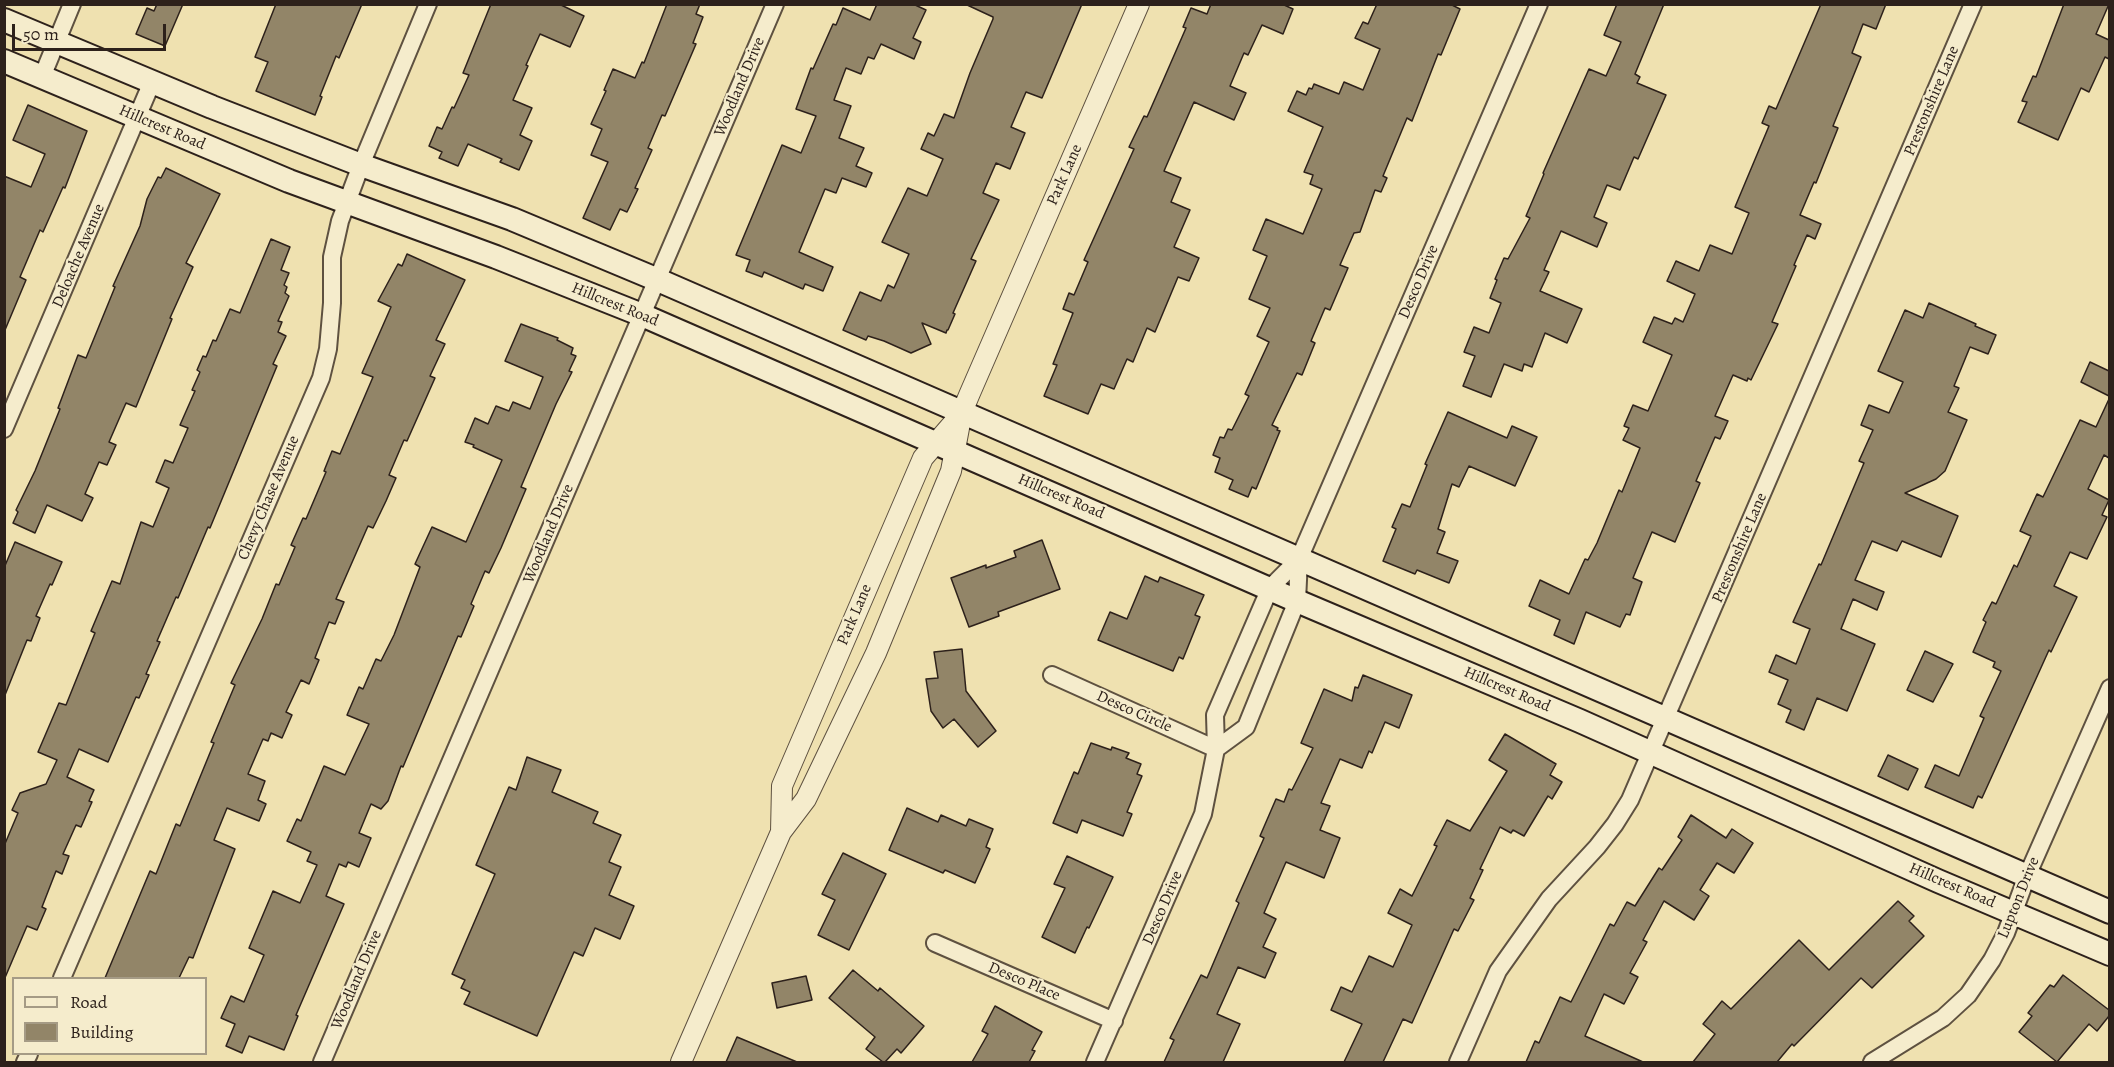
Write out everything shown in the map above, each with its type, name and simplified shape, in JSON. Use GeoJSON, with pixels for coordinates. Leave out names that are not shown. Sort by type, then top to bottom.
{"type":"FeatureCollection","features":[{"type":"Feature","properties":{"kind":"main road"},"geometry":{"type":"LineString","coordinates":[[4,20],[361,165],[513,219],[658,280],[2109,912]]}},
{"type":"Feature","properties":{"kind":"main road","name":"Hillcrest Road"},"geometry":{"type":"LineString","coordinates":[[4,61],[290,181],[496,257],[642,315],[1298,601],[1580,720],[1938,881],[2109,954]]}},
{"type":"Feature","properties":{"kind":"street"},"geometry":{"type":"LineString","coordinates":[[42,77],[72,4]]}},
{"type":"Feature","properties":{"kind":"street","name":"Chevy Chase Avenue"},"geometry":{"type":"LineString","coordinates":[[62,977],[321,378],[328,349],[334,243],[361,165],[428,4]]}},
{"type":"Feature","properties":{"kind":"street","name":"Woodland Drive"},"geometry":{"type":"LineString","coordinates":[[321,1062],[658,280],[774,4]]}},
{"type":"Feature","properties":{"kind":"street","name":"Park Lane"},"geometry":{"type":"LineString","coordinates":[[681,1062],[781,832],[806,798],[876,653],[948,481],[946,448],[1139,4]]}},
{"type":"Feature","properties":{"kind":"street","name":"Desco Drive"},"geometry":{"type":"LineString","coordinates":[[1095,1062],[1203,814],[1216,749],[1215,715],[1270,588],[1299,559],[1539,4]]}},
{"type":"Feature","properties":{"kind":"street","name":"Prestonshire Lane"},"geometry":{"type":"LineString","coordinates":[[1458,1062],[1498,971],[1549,899],[1576,872],[1615,824],[1630,800],[1973,4]]}},
{"type":"Feature","properties":{"kind":"street","name":"Deloache Avenue"},"geometry":{"type":"LineString","coordinates":[[4,429],[152,82]]}},
{"type":"Feature","properties":{"kind":"street","name":"Park Lane"},"geometry":{"type":"LineString","coordinates":[[781,832],[782,786],[923,458],[946,448]]}},
{"type":"Feature","properties":{"kind":"street","name":"Desco Drive"},"geometry":{"type":"LineString","coordinates":[[1216,749],[1245,727],[1298,601],[1299,559]]}},
{"type":"Feature","properties":{"kind":"street","name":"Desco Circle"},"geometry":{"type":"LineString","coordinates":[[1052,675],[1216,749]]}},
{"type":"Feature","properties":{"kind":"street","name":"Lupton Drive"},"geometry":{"type":"LineString","coordinates":[[1872,1062],[1943,1018],[1968,995],[1992,960],[2006,933],[2027,876],[2109,688]]}},
{"type":"Feature","properties":{"kind":"street","name":"Desco Place"},"geometry":{"type":"LineString","coordinates":[[935,944],[1114,1021]]}},
{"type":"Feature","properties":{"kind":"building"},"geometry":{"type":"Polygon","coordinates":[[[157,4],[183,4],[165,46],[136,34],[147,8],[154,11],[157,4]]]}},
{"type":"Feature","properties":{"kind":"building"},"geometry":{"type":"Polygon","coordinates":[[[276,4],[362,4],[339,58],[336,56],[315,115],[256,91],[268,62],[255,57],[276,4]]]}},
{"type":"Feature","properties":{"kind":"building"},"geometry":{"type":"Polygon","coordinates":[[[491,4],[559,4],[584,16],[570,47],[540,34],[526,65],[528,66],[513,100],[532,108],[520,135],[532,141],[519,170],[500,162],[502,159],[468,144],[458,166],[439,158],[442,152],[429,146],[437,127],[442,129],[452,107],[454,108],[469,75],[463,73],[491,4]]]}},
{"type":"Feature","properties":{"kind":"building"},"geometry":{"type":"Polygon","coordinates":[[[667,4],[700,4],[696,14],[703,17],[693,43],[696,44],[665,116],[662,115],[648,148],[652,150],[635,188],[638,189],[627,212],[620,209],[610,230],[583,218],[608,162],[591,155],[602,129],[591,124],[613,69],[635,78],[642,62],[644,63],[667,4]]]}},
{"type":"Feature","properties":{"kind":"building"},"geometry":{"type":"Polygon","coordinates":[[[877,4],[913,4],[926,10],[913,38],[921,42],[914,59],[881,44],[874,59],[868,57],[861,74],[846,68],[834,100],[851,106],[839,138],[864,148],[856,166],[872,173],[866,187],[842,178],[836,193],[825,189],[799,252],[833,267],[823,291],[805,284],[803,289],[764,272],[762,277],[746,271],[750,260],[736,255],[782,145],[801,153],[816,116],[796,109],[811,68],[813,69],[833,24],[836,25],[843,8],[870,20],[877,4]]]}},
{"type":"Feature","properties":{"kind":"building"},"geometry":{"type":"Polygon","coordinates":[[[965,4],[1082,4],[1042,98],[1026,92],[1011,127],[1025,133],[1010,169],[996,163],[983,193],[999,200],[971,259],[976,261],[948,330],[946,333],[922,323],[931,344],[911,353],[884,341],[868,336],[866,340],[843,330],[860,292],[881,301],[888,285],[894,288],[909,254],[882,242],[908,188],[927,196],[943,159],[921,149],[928,133],[934,136],[944,114],[954,118],[993,19],[965,4]]]}},
{"type":"Feature","properties":{"kind":"building"},"geometry":{"type":"Polygon","coordinates":[[[1211,4],[1282,4],[1293,9],[1283,34],[1262,25],[1248,55],[1244,53],[1230,86],[1246,93],[1234,120],[1194,102],[1164,171],[1181,178],[1171,202],[1190,210],[1174,247],[1199,258],[1189,281],[1178,277],[1155,332],[1147,328],[1133,362],[1127,359],[1114,389],[1101,384],[1088,414],[1044,396],[1057,365],[1053,364],[1073,313],[1063,309],[1069,293],[1074,295],[1088,262],[1084,260],[1134,149],[1129,147],[1144,116],[1147,117],[1186,28],[1183,27],[1191,8],[1207,14],[1211,4]]]}},
{"type":"Feature","properties":{"kind":"building"},"geometry":{"type":"Polygon","coordinates":[[[1377,4],[1450,4],[1460,9],[1441,55],[1438,54],[1412,121],[1407,118],[1383,176],[1387,178],[1381,192],[1375,190],[1360,232],[1354,233],[1340,265],[1348,268],[1330,310],[1325,308],[1311,341],[1315,343],[1302,375],[1297,373],[1272,425],[1280,431],[1256,489],[1252,487],[1248,497],[1229,489],[1233,480],[1215,472],[1220,458],[1213,455],[1220,437],[1224,438],[1228,429],[1232,430],[1249,396],[1245,394],[1269,342],[1257,336],[1270,308],[1249,299],[1267,256],[1253,250],[1266,219],[1303,234],[1322,189],[1310,184],[1313,175],[1304,172],[1323,127],[1288,111],[1297,91],[1306,95],[1314,84],[1339,94],[1344,82],[1363,90],[1380,49],[1355,38],[1363,22],[1368,24],[1377,4]]]}},
{"type":"Feature","properties":{"kind":"building"},"geometry":{"type":"Polygon","coordinates":[[[1617,4],[1664,4],[1635,74],[1640,77],[1637,83],[1666,95],[1638,159],[1634,157],[1620,190],[1607,185],[1594,217],[1607,223],[1597,247],[1561,231],[1544,270],[1549,272],[1540,291],[1582,309],[1567,343],[1545,333],[1532,367],[1524,364],[1522,371],[1504,364],[1491,397],[1463,386],[1475,356],[1464,352],[1474,327],[1489,333],[1501,303],[1490,298],[1497,280],[1495,279],[1504,258],[1508,259],[1530,218],[1526,216],[1543,173],[1589,69],[1606,76],[1621,42],[1604,35],[1617,4]]]}},
{"type":"Feature","properties":{"kind":"building"},"geometry":{"type":"Polygon","coordinates":[[[1821,4],[1886,4],[1876,29],[1863,24],[1852,53],[1861,57],[1833,126],[1838,128],[1816,183],[1814,182],[1800,215],[1821,224],[1815,239],[1807,235],[1772,322],[1778,324],[1751,380],[1748,378],[1747,381],[1733,375],[1715,416],[1728,421],[1720,439],[1715,437],[1696,481],[1700,483],[1675,542],[1652,532],[1633,578],[1642,582],[1630,615],[1626,614],[1620,627],[1586,612],[1574,644],[1554,635],[1560,620],[1529,606],[1540,580],[1569,594],[1585,559],[1588,560],[1597,543],[1619,490],[1622,492],[1640,448],[1623,440],[1629,428],[1624,426],[1633,405],[1648,411],[1672,355],[1643,342],[1654,317],[1672,324],[1675,318],[1683,322],[1695,294],[1667,281],[1676,261],[1699,271],[1710,245],[1732,254],[1749,213],[1735,207],[1769,126],[1762,123],[1769,106],[1776,109],[1821,4]]]}},
{"type":"Feature","properties":{"kind":"building"},"geometry":{"type":"Polygon","coordinates":[[[2064,4],[2109,4],[2096,34],[2109,40],[2109,59],[2105,57],[2089,92],[2081,88],[2058,140],[2018,122],[2027,102],[2022,101],[2033,76],[2036,77],[2064,4]]]}},
{"type":"Feature","properties":{"kind":"building"},"geometry":{"type":"Polygon","coordinates":[[[28,105],[87,131],[65,188],[63,187],[43,232],[40,230],[20,277],[26,280],[5,330],[4,176],[31,187],[45,154],[13,140],[28,105]]]}},
{"type":"Feature","properties":{"kind":"building"},"geometry":{"type":"Polygon","coordinates":[[[166,168],[220,194],[186,263],[193,267],[170,318],[172,319],[136,407],[126,403],[109,442],[116,445],[107,465],[99,462],[85,494],[93,498],[82,521],[47,505],[35,533],[13,523],[18,512],[16,510],[35,471],[60,409],[58,408],[78,355],[86,358],[115,287],[113,286],[140,226],[147,199],[158,177],[161,178],[166,168]]]}},
{"type":"Feature","properties":{"kind":"building"},"geometry":{"type":"Polygon","coordinates":[[[271,239],[290,247],[281,270],[289,273],[284,285],[287,287],[285,293],[289,296],[278,321],[282,322],[278,332],[286,336],[273,364],[277,366],[210,528],[208,527],[157,641],[160,642],[146,674],[149,675],[139,698],[136,697],[108,762],[79,749],[67,777],[94,790],[89,801],[92,802],[81,827],[76,825],[63,854],[69,856],[62,874],[56,871],[42,907],[46,909],[37,930],[27,926],[4,980],[4,846],[18,813],[12,810],[20,793],[46,784],[57,760],[38,752],[59,703],[66,705],[95,633],[91,631],[112,581],[120,584],[141,522],[153,527],[169,488],[156,482],[165,460],[173,463],[188,428],[180,425],[195,391],[192,390],[200,372],[197,370],[203,356],[206,357],[213,340],[216,341],[230,309],[240,313],[271,239]]]}},
{"type":"Feature","properties":{"kind":"building"},"geometry":{"type":"Polygon","coordinates":[[[407,254],[465,280],[436,340],[445,344],[430,376],[435,378],[389,475],[396,478],[386,501],[373,528],[368,526],[336,599],[344,602],[335,624],[329,622],[315,658],[319,660],[309,684],[301,680],[286,712],[292,715],[282,738],[271,733],[268,741],[263,739],[248,774],[265,781],[258,800],[266,804],[259,821],[227,808],[214,840],[235,849],[193,958],[189,957],[179,977],[105,977],[150,871],[156,874],[176,824],[180,826],[235,685],[231,683],[276,584],[279,585],[295,547],[291,545],[303,518],[306,519],[326,472],[324,471],[332,451],[340,454],[373,377],[362,373],[391,307],[378,301],[398,264],[402,266],[407,254]]]}},
{"type":"Feature","properties":{"kind":"building"},"geometry":{"type":"Polygon","coordinates":[[[1929,303],[1996,335],[1988,354],[1970,347],[1954,386],[1959,388],[1948,412],[1967,420],[1945,471],[1936,479],[1905,493],[1958,516],[1941,557],[1902,541],[1897,551],[1872,541],[1855,580],[1884,592],[1877,610],[1853,599],[1841,629],[1875,644],[1847,711],[1817,698],[1804,730],[1786,722],[1791,710],[1778,704],[1788,680],[1769,672],[1776,655],[1796,664],[1810,629],[1793,622],[1819,564],[1821,565],[1864,463],[1859,461],[1873,430],[1861,425],[1869,405],[1889,413],[1903,382],[1878,371],[1905,310],[1923,318],[1929,303]]]}},
{"type":"Feature","properties":{"kind":"building"},"geometry":{"type":"Polygon","coordinates":[[[521,324],[558,338],[557,340],[573,348],[571,354],[576,356],[569,371],[572,372],[521,487],[526,489],[501,548],[489,573],[485,571],[471,604],[474,606],[461,637],[458,636],[388,801],[381,809],[371,804],[359,833],[371,838],[359,867],[348,862],[346,867],[339,864],[326,896],[344,904],[296,1015],[298,1016],[284,1050],[249,1036],[242,1053],[226,1046],[235,1024],[221,1018],[231,996],[244,1002],[264,955],[249,948],[273,891],[300,903],[317,865],[307,861],[311,852],[287,841],[297,819],[301,821],[324,766],[345,775],[369,724],[347,715],[359,687],[363,689],[376,659],[381,661],[394,635],[420,567],[415,564],[432,527],[466,542],[502,460],[465,442],[475,418],[488,424],[496,406],[509,411],[513,402],[530,409],[543,377],[505,361],[521,324]]]}},
{"type":"Feature","properties":{"kind":"building"},"geometry":{"type":"Polygon","coordinates":[[[2090,362],[2109,371],[2109,396],[2081,382],[2090,362]]]}},
{"type":"Feature","properties":{"kind":"building"},"geometry":{"type":"Polygon","coordinates":[[[2109,399],[2109,458],[2104,455],[2088,489],[2109,500],[2102,515],[2107,517],[2087,559],[2070,552],[2054,586],[2077,597],[2051,652],[2049,650],[1982,798],[1978,796],[1973,808],[1925,787],[1935,765],[1959,776],[1984,718],[1980,716],[2001,671],[1993,667],[1995,662],[1973,652],[1986,622],[1983,620],[1992,602],[1996,604],[2014,565],[2017,567],[2031,536],[2020,531],[2037,494],[2043,497],[2080,420],[2096,427],[2109,399]]]}},
{"type":"Feature","properties":{"kind":"building"},"geometry":{"type":"Polygon","coordinates":[[[1448,412],[1507,438],[1512,426],[1537,437],[1515,486],[1469,466],[1459,487],[1452,484],[1438,529],[1445,532],[1437,553],[1458,561],[1449,583],[1417,570],[1415,574],[1383,561],[1396,529],[1392,527],[1402,504],[1410,507],[1427,465],[1425,464],[1448,412]]]}},
{"type":"Feature","properties":{"kind":"building"},"geometry":{"type":"Polygon","coordinates":[[[1042,540],[1060,589],[998,612],[999,616],[969,627],[951,578],[1016,557],[1014,551],[1042,540]]]}},
{"type":"Feature","properties":{"kind":"building"},"geometry":{"type":"Polygon","coordinates":[[[15,542],[62,562],[36,616],[40,618],[31,641],[27,640],[5,695],[4,568],[15,542]]]}},
{"type":"Feature","properties":{"kind":"building"},"geometry":{"type":"Polygon","coordinates":[[[1145,576],[1158,582],[1160,577],[1204,595],[1195,615],[1200,617],[1183,659],[1179,657],[1173,671],[1098,640],[1110,612],[1127,619],[1145,576]]]}},
{"type":"Feature","properties":{"kind":"building"},"geometry":{"type":"Polygon","coordinates":[[[962,649],[966,691],[996,731],[978,747],[954,719],[943,728],[931,711],[926,679],[938,678],[934,652],[962,649]]]}},
{"type":"Feature","properties":{"kind":"building"},"geometry":{"type":"Polygon","coordinates":[[[1925,651],[1953,664],[1933,702],[1907,690],[1925,651]]]}},
{"type":"Feature","properties":{"kind":"building"},"geometry":{"type":"Polygon","coordinates":[[[1363,675],[1412,695],[1399,728],[1385,722],[1372,753],[1369,751],[1362,768],[1340,759],[1321,803],[1330,806],[1320,830],[1340,838],[1324,878],[1286,862],[1264,913],[1276,919],[1263,947],[1276,953],[1265,978],[1238,967],[1217,1014],[1240,1024],[1223,1062],[1164,1062],[1174,1040],[1170,1038],[1201,975],[1207,978],[1239,903],[1236,901],[1264,838],[1260,836],[1276,799],[1284,802],[1313,748],[1301,743],[1324,689],[1352,701],[1355,687],[1358,688],[1363,675]]]}},
{"type":"Feature","properties":{"kind":"building"},"geometry":{"type":"Polygon","coordinates":[[[1505,734],[1556,764],[1550,775],[1562,782],[1552,799],[1548,796],[1524,836],[1500,827],[1480,869],[1483,870],[1470,898],[1474,900],[1458,931],[1454,929],[1412,1023],[1403,1019],[1383,1062],[1344,1062],[1362,1024],[1331,1010],[1341,987],[1352,992],[1369,956],[1393,967],[1412,925],[1388,913],[1400,889],[1412,896],[1447,820],[1470,831],[1507,771],[1489,760],[1505,734]]]}},
{"type":"Feature","properties":{"kind":"building"},"geometry":{"type":"Polygon","coordinates":[[[1091,743],[1129,753],[1126,758],[1141,764],[1137,774],[1142,776],[1127,812],[1132,814],[1123,836],[1082,820],[1077,833],[1053,823],[1074,772],[1078,774],[1091,743]]]}},
{"type":"Feature","properties":{"kind":"building"},"geometry":{"type":"Polygon","coordinates":[[[1888,755],[1918,769],[1908,790],[1878,776],[1888,755]]]}},
{"type":"Feature","properties":{"kind":"building"},"geometry":{"type":"Polygon","coordinates":[[[527,757],[561,770],[552,792],[598,812],[593,823],[621,835],[609,862],[621,867],[609,895],[634,906],[620,939],[595,928],[583,956],[574,952],[537,1036],[464,1004],[470,992],[461,988],[465,980],[452,974],[495,874],[476,865],[509,787],[516,790],[527,757]]]}},
{"type":"Feature","properties":{"kind":"building"},"geometry":{"type":"Polygon","coordinates":[[[907,808],[938,822],[941,815],[966,826],[969,819],[993,829],[986,847],[990,849],[975,883],[945,870],[943,873],[889,850],[907,808]]]}},
{"type":"Feature","properties":{"kind":"building"},"geometry":{"type":"Polygon","coordinates":[[[1691,815],[1726,838],[1732,829],[1753,843],[1734,873],[1717,863],[1700,890],[1709,896],[1694,920],[1664,901],[1643,940],[1647,942],[1630,973],[1638,977],[1624,1004],[1604,994],[1585,1036],[1643,1062],[1526,1062],[1535,1041],[1539,1043],[1560,997],[1571,1002],[1610,924],[1614,926],[1627,902],[1635,906],[1659,868],[1662,870],[1682,840],[1678,837],[1691,815]]]}},
{"type":"Feature","properties":{"kind":"building"},"geometry":{"type":"Polygon","coordinates":[[[843,853],[886,874],[849,950],[818,935],[835,900],[822,894],[843,853]]]}},
{"type":"Feature","properties":{"kind":"building"},"geometry":{"type":"Polygon","coordinates":[[[1067,856],[1113,877],[1075,953],[1042,937],[1065,888],[1054,884],[1067,856]]]}},
{"type":"Feature","properties":{"kind":"building"},"geometry":{"type":"Polygon","coordinates":[[[1898,901],[1914,916],[1909,921],[1924,936],[1872,988],[1861,978],[1794,1046],[1792,1044],[1777,1062],[1693,1062],[1715,1034],[1703,1024],[1722,1001],[1731,1009],[1799,940],[1829,970],[1898,901]]]}},
{"type":"Feature","properties":{"kind":"building"},"geometry":{"type":"Polygon","coordinates":[[[853,970],[878,991],[880,988],[924,1026],[901,1053],[897,1049],[885,1062],[866,1049],[875,1037],[829,998],[853,970]]]}},
{"type":"Feature","properties":{"kind":"building"},"geometry":{"type":"Polygon","coordinates":[[[2063,975],[2109,1010],[2109,1016],[2097,1031],[2089,1024],[2057,1062],[2019,1032],[2032,1016],[2028,1013],[2050,985],[2054,987],[2063,975]]]}},
{"type":"Feature","properties":{"kind":"building"},"geometry":{"type":"Polygon","coordinates":[[[806,976],[812,1000],[777,1008],[772,983],[806,976]]]}},
{"type":"Feature","properties":{"kind":"building"},"geometry":{"type":"Polygon","coordinates":[[[995,1006],[1042,1032],[1032,1050],[1035,1051],[1029,1062],[972,1062],[988,1034],[982,1031],[995,1006]]]}},
{"type":"Feature","properties":{"kind":"building"},"geometry":{"type":"Polygon","coordinates":[[[737,1037],[797,1062],[726,1062],[737,1037]]]}}]}
